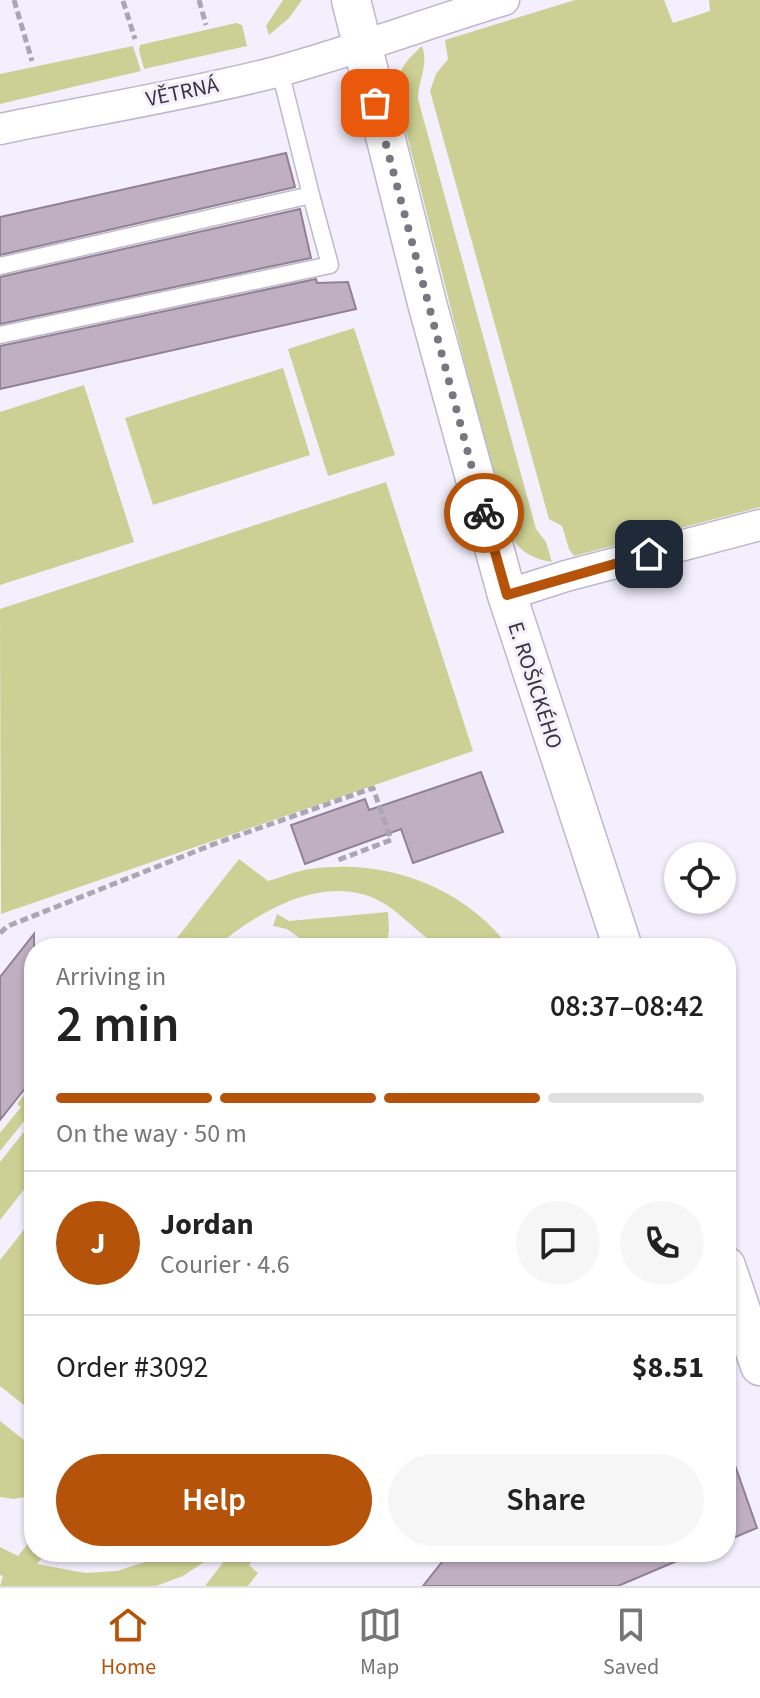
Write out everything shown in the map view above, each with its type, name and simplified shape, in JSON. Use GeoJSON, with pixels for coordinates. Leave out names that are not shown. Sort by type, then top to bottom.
{"type":"FeatureCollection","features":[{"type":"Feature","properties":{"kind":"street","name":"E. ROŠICKÉHO"},"geometry":{"type":"LineString","coordinates":[[351,0],[427,303],[507,595],[620,938]]}},
{"type":"Feature","properties":{"kind":"street","name":"VĚTRNÁ"},"geometry":{"type":"LineString","coordinates":[[0,129],[280,71],[504,0]]}},
{"type":"Feature","properties":{"kind":"street"},"geometry":{"type":"LineString","coordinates":[[507,595],[566,576],[760,525]]}},
{"type":"Feature","properties":{"kind":"street"},"geometry":{"type":"LineString","coordinates":[[736,1295],[760,1366]]}},
{"type":"Feature","properties":{"kind":"lane"},"geometry":{"type":"LineString","coordinates":[[0,335],[330,265],[280,71]]}},
{"type":"Feature","properties":{"kind":"lane"},"geometry":{"type":"LineString","coordinates":[[0,266],[311,195]]}},
{"type":"Feature","properties":{"kind":"path"},"geometry":{"type":"LineString","coordinates":[[14,0],[32,61]]}},
{"type":"Feature","properties":{"kind":"path"},"geometry":{"type":"LineString","coordinates":[[199,0],[206,25]]}},
{"type":"Feature","properties":{"kind":"path"},"geometry":{"type":"LineString","coordinates":[[123,1],[135,39]]}},
{"type":"Feature","properties":{"kind":"path"},"geometry":{"type":"LineString","coordinates":[[0,933],[8,926],[214,844],[373,788],[391,840],[338,860]]}},
{"type":"Feature","properties":{"kind":"green space"},"geometry":{"type":"Polygon","coordinates":[[[283,0],[302,0],[289,18],[269,35],[266,26],[283,0]]]}},
{"type":"Feature","properties":{"kind":"green space"},"geometry":{"type":"Polygon","coordinates":[[[575,0],[664,0],[673,23],[710,11],[709,0],[760,0],[760,507],[574,556],[562,526],[549,519],[430,91],[436,74],[448,59],[445,40],[575,0]]]}},
{"type":"Feature","properties":{"kind":"green space"},"geometry":{"type":"Polygon","coordinates":[[[236,23],[242,25],[247,46],[144,69],[140,45],[236,23]]]}},
{"type":"Feature","properties":{"kind":"green space"},"geometry":{"type":"Polygon","coordinates":[[[133,46],[141,71],[0,104],[0,74],[133,46]]]}},
{"type":"Feature","properties":{"kind":"green space"},"geometry":{"type":"Polygon","coordinates":[[[422,46],[424,66],[418,99],[536,529],[546,542],[552,562],[522,550],[505,522],[396,92],[403,66],[422,46]]]}},
{"type":"Feature","properties":{"kind":"green space"},"geometry":{"type":"Polygon","coordinates":[[[354,328],[395,455],[328,476],[288,349],[354,328]]]}},
{"type":"Feature","properties":{"kind":"green space"},"geometry":{"type":"Polygon","coordinates":[[[283,368],[310,455],[153,505],[125,418],[283,368]]]}},
{"type":"Feature","properties":{"kind":"green space"},"geometry":{"type":"Polygon","coordinates":[[[84,385],[134,542],[0,585],[0,412],[84,385]]]}},
{"type":"Feature","properties":{"kind":"green space"},"geometry":{"type":"Polygon","coordinates":[[[386,482],[473,751],[1,914],[0,609],[386,482]]]}},
{"type":"Feature","properties":{"kind":"green space"},"geometry":{"type":"Polygon","coordinates":[[[239,859],[268,881],[305,870],[338,867],[367,868],[421,881],[470,908],[501,938],[428,938],[388,906],[366,895],[344,891],[297,898],[253,920],[228,938],[177,938],[239,859]]]}},
{"type":"Feature","properties":{"kind":"green space"},"geometry":{"type":"Polygon","coordinates":[[[388,912],[389,930],[388,938],[299,938],[287,929],[273,926],[277,914],[289,921],[388,912]]]}},
{"type":"Feature","properties":{"kind":"green space"},"geometry":{"type":"Polygon","coordinates":[[[24,1095],[24,1121],[0,1151],[0,1133],[21,1107],[17,1104],[24,1095]]]}},
{"type":"Feature","properties":{"kind":"green space"},"geometry":{"type":"Polygon","coordinates":[[[24,1132],[24,1190],[0,1220],[0,1162],[24,1132]]]}},
{"type":"Feature","properties":{"kind":"green space"},"geometry":{"type":"Polygon","coordinates":[[[24,1230],[24,1405],[0,1386],[0,1260],[24,1230]]]}},
{"type":"Feature","properties":{"kind":"green space"},"geometry":{"type":"Polygon","coordinates":[[[0,1421],[24,1440],[24,1497],[0,1497],[0,1421]]]}},
{"type":"Feature","properties":{"kind":"green space"},"geometry":{"type":"Polygon","coordinates":[[[0,1547],[18,1556],[24,1548],[24,1562],[38,1562],[37,1564],[85,1573],[117,1571],[145,1562],[204,1562],[183,1576],[156,1586],[0,1586],[3,1576],[0,1575],[0,1547]]]}},
{"type":"Feature","properties":{"kind":"green space"},"geometry":{"type":"Polygon","coordinates":[[[223,1562],[251,1562],[249,1565],[258,1573],[248,1586],[205,1586],[223,1562]]]}},
{"type":"Feature","properties":{"kind":"building"},"geometry":{"type":"Polygon","coordinates":[[[286,153],[295,187],[0,255],[0,217],[286,153]]]}},
{"type":"Feature","properties":{"kind":"building"},"geometry":{"type":"Polygon","coordinates":[[[300,209],[311,258],[0,324],[0,277],[300,209]]]}},
{"type":"Feature","properties":{"kind":"building"},"geometry":{"type":"Polygon","coordinates":[[[316,279],[317,283],[348,282],[356,309],[0,389],[0,346],[316,279]]]}},
{"type":"Feature","properties":{"kind":"building"},"geometry":{"type":"Polygon","coordinates":[[[481,772],[503,832],[413,863],[401,829],[305,864],[291,825],[365,799],[369,810],[481,772]]]}},
{"type":"Feature","properties":{"kind":"building"},"geometry":{"type":"Polygon","coordinates":[[[24,947],[24,1090],[0,1120],[0,977],[24,947]]]}},
{"type":"Feature","properties":{"kind":"building"},"geometry":{"type":"Polygon","coordinates":[[[736,1468],[757,1528],[736,1537],[736,1468]]]}},
{"type":"Feature","properties":{"kind":"building"},"geometry":{"type":"Polygon","coordinates":[[[442,1562],[674,1562],[618,1586],[423,1586],[442,1562]]]}},
{"type":"Feature","properties":{"kind":"way so far"},"geometry":{"type":"LineString","coordinates":[[375,103],[484,513]]}},
{"type":"Feature","properties":{"kind":"route"},"geometry":{"type":"LineString","coordinates":[[484,513],[507,595],[649,554]]}}]}
